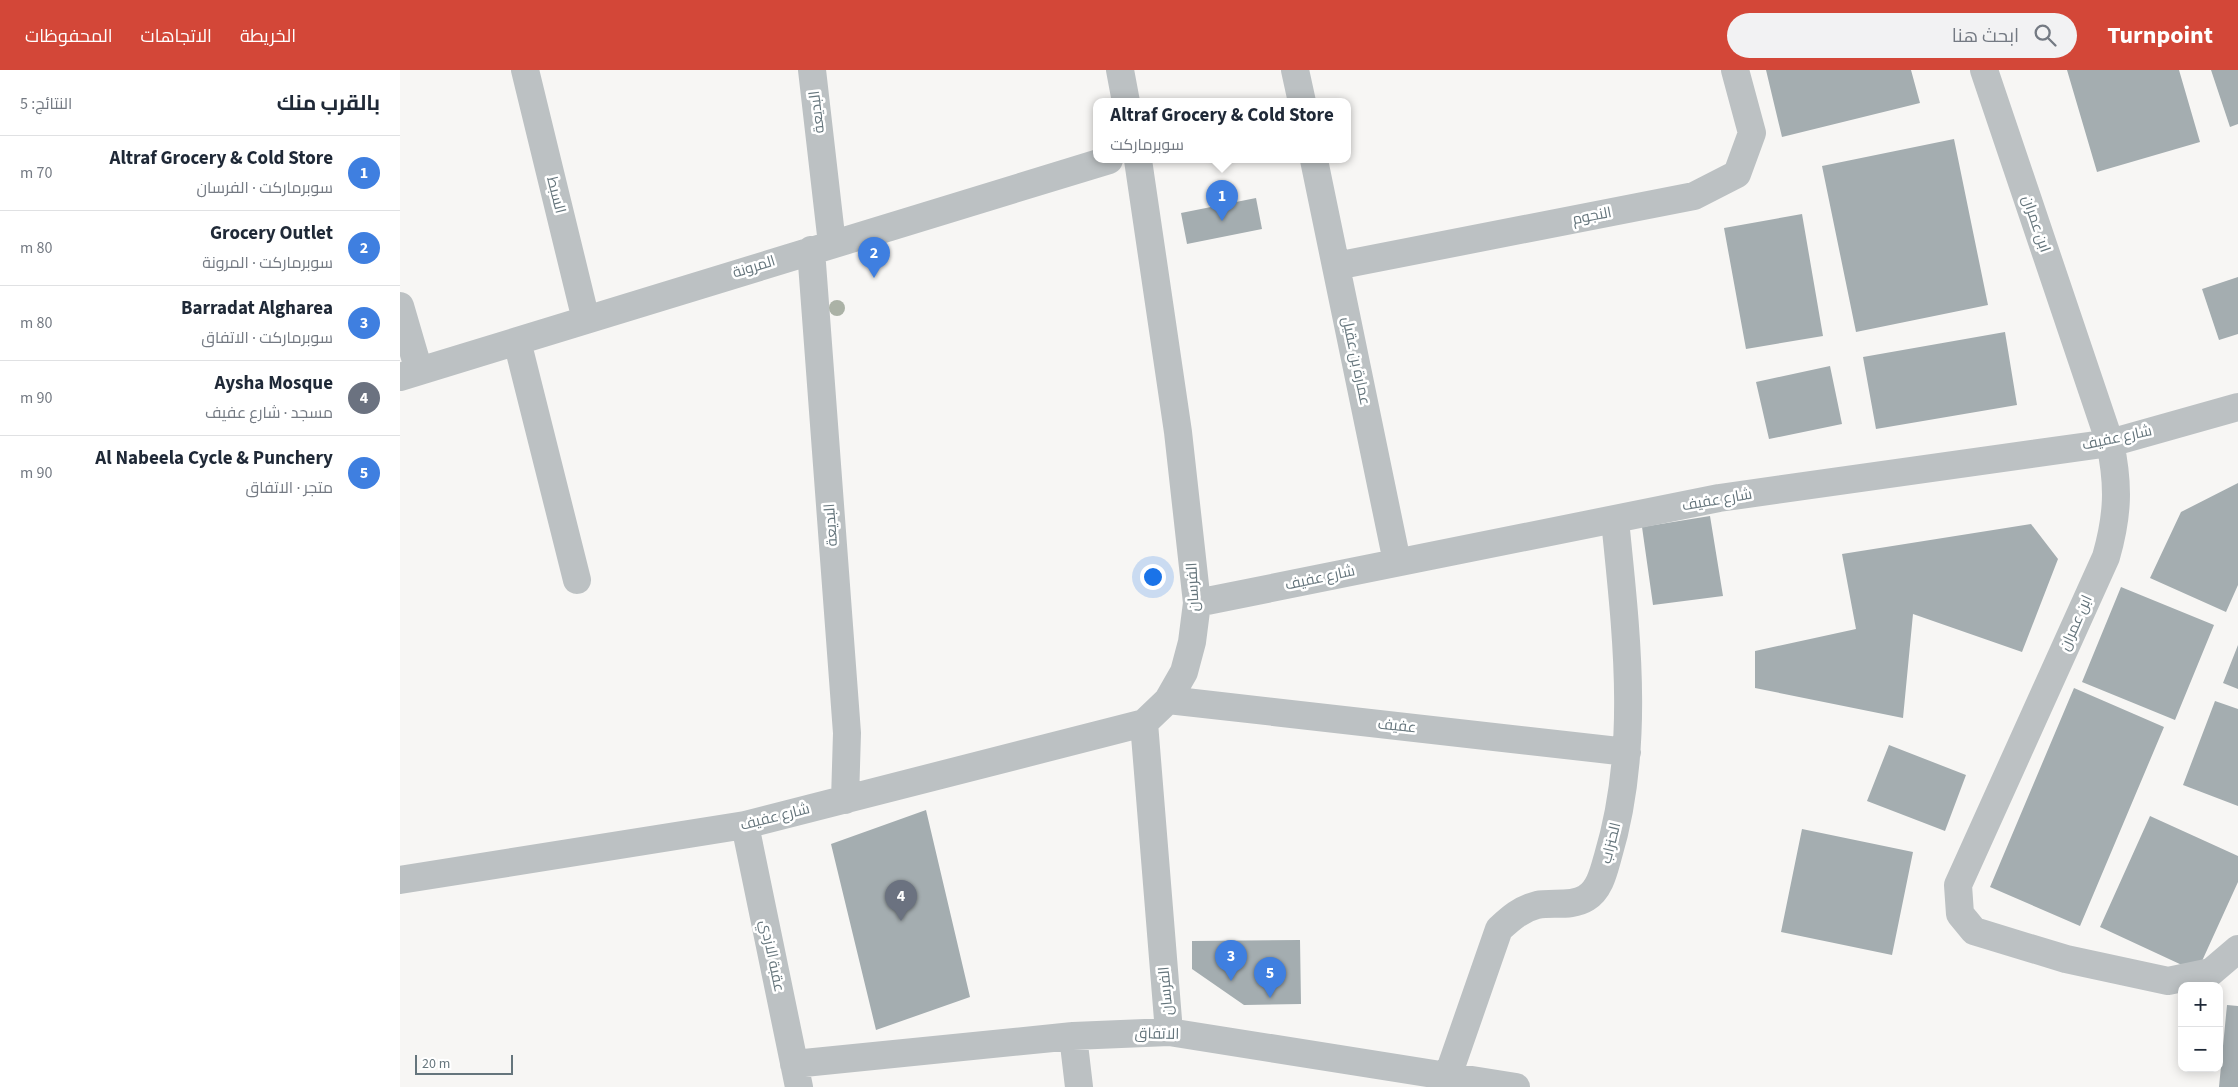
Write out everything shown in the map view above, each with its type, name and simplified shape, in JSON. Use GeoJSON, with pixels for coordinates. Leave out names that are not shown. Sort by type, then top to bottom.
{"type":"FeatureCollection","features":[{"type":"Feature","properties":{"kind":"street","name":"السبط"},"geometry":{"type":"LineString","coordinates":[[525,70],[586,320]]}},
{"type":"Feature","properties":{"kind":"street","name":"البديعة"},"geometry":{"type":"LineString","coordinates":[[812,70],[847,733],[845,800]]}},
{"type":"Feature","properties":{"kind":"street"},"geometry":{"type":"LineString","coordinates":[[1120,70],[1125,98]]}},
{"type":"Feature","properties":{"kind":"street"},"geometry":{"type":"LineString","coordinates":[[1295,70],[1301,98]]}},
{"type":"Feature","properties":{"kind":"street","name":"النجوم"},"geometry":{"type":"LineString","coordinates":[[1336,266],[1694,196],[1737,174],[1752,133],[1735,70]]}},
{"type":"Feature","properties":{"kind":"street","name":"ابن عمران"},"geometry":{"type":"LineString","coordinates":[[1984,70],[2110,443],[2116,471],[2118,500],[2114,528],[2106,557],[1958,885],[1960,914],[1974,930],[2066,959],[2168,981],[2211,972],[2238,949]]}},
{"type":"Feature","properties":{"kind":"street","name":"المرونة"},"geometry":{"type":"LineString","coordinates":[[410,374],[1099,163]]}},
{"type":"Feature","properties":{"kind":"street","name":"الفرسان"},"geometry":{"type":"LineString","coordinates":[[1138,163],[1178,432],[1197,603],[1192,642],[1184,672],[1168,700],[1144,723],[1169,1032]]}},
{"type":"Feature","properties":{"kind":"street","name":"عمارة بن عقيل"},"geometry":{"type":"LineString","coordinates":[[1315,163],[1397,562]]}},
{"type":"Feature","properties":{"kind":"street"},"geometry":{"type":"LineString","coordinates":[[400,306],[410,374]]}},
{"type":"Feature","properties":{"kind":"street"},"geometry":{"type":"LineString","coordinates":[[516,341],[577,580]]}},
{"type":"Feature","properties":{"kind":"street","name":"شارع عفيف"},"geometry":{"type":"LineString","coordinates":[[1197,603],[1719,498],[2110,443],[2238,407]]}},
{"type":"Feature","properties":{"kind":"street","name":"الحنزاب"},"geometry":{"type":"LineString","coordinates":[[1446,1082],[1499,929],[1517,912],[1538,905],[1562,904],[1586,898],[1600,881],[1616,830],[1627,752],[1629,674],[1615,520]]}},
{"type":"Feature","properties":{"kind":"street","name":"عفيف"},"geometry":{"type":"LineString","coordinates":[[1168,700],[1627,752]]}},
{"type":"Feature","properties":{"kind":"street","name":"شارع عفيف"},"geometry":{"type":"LineString","coordinates":[[400,880],[745,825],[1144,723]]}},
{"type":"Feature","properties":{"kind":"street","name":"عقبة الازدي"},"geometry":{"type":"LineString","coordinates":[[745,825],[797,1076]]}},
{"type":"Feature","properties":{"kind":"street","name":"الاتفاق"},"geometry":{"type":"LineString","coordinates":[[797,1076],[1074,1036],[1169,1032],[1446,1082],[1516,1087]]}},
{"type":"Feature","properties":{"kind":"street"},"geometry":{"type":"LineString","coordinates":[[1074,1036],[1079,1087]]}},
{"type":"Feature","properties":{"kind":"building"},"geometry":{"type":"Polygon","coordinates":[[[1766,70],[1911,70],[1920,103],[1782,137],[1766,70]]]}},
{"type":"Feature","properties":{"kind":"building"},"geometry":{"type":"Polygon","coordinates":[[[2067,70],[2179,70],[2200,142],[2097,172],[2067,70]]]}},
{"type":"Feature","properties":{"kind":"building"},"geometry":{"type":"Polygon","coordinates":[[[2211,70],[2238,70],[2238,124],[2230,127],[2211,70]]]}},
{"type":"Feature","properties":{"kind":"building"},"geometry":{"type":"Polygon","coordinates":[[[1954,139],[1988,305],[1856,332],[1822,166],[1954,139]]]}},
{"type":"Feature","properties":{"kind":"building"},"geometry":{"type":"Polygon","coordinates":[[[1256,198],[1262,229],[1187,244],[1181,213],[1256,198]]]}},
{"type":"Feature","properties":{"kind":"building"},"geometry":{"type":"Polygon","coordinates":[[[1802,214],[1823,336],[1746,349],[1724,228],[1802,214]]]}},
{"type":"Feature","properties":{"kind":"building"},"geometry":{"type":"Polygon","coordinates":[[[2238,277],[2238,334],[2219,340],[2202,289],[2238,277]]]}},
{"type":"Feature","properties":{"kind":"building"},"geometry":{"type":"Polygon","coordinates":[[[2005,332],[2017,405],[1876,429],[1863,357],[2005,332]]]}},
{"type":"Feature","properties":{"kind":"building"},"geometry":{"type":"Polygon","coordinates":[[[1830,366],[1842,424],[1769,439],[1756,382],[1830,366]]]}},
{"type":"Feature","properties":{"kind":"building"},"geometry":{"type":"Polygon","coordinates":[[[2238,483],[2238,585],[2226,612],[2150,578],[2181,512],[2238,483]]]}},
{"type":"Feature","properties":{"kind":"building"},"geometry":{"type":"Polygon","coordinates":[[[1710,516],[1723,596],[1653,605],[1642,527],[1710,516]]]}},
{"type":"Feature","properties":{"kind":"building"},"geometry":{"type":"Polygon","coordinates":[[[2031,524],[2058,559],[2022,652],[1913,614],[1903,718],[1755,688],[1755,651],[1856,629],[1842,554],[2031,524]]]}},
{"type":"Feature","properties":{"kind":"building"},"geometry":{"type":"Polygon","coordinates":[[[2121,587],[2214,625],[2175,720],[2082,682],[2121,587]]]}},
{"type":"Feature","properties":{"kind":"building"},"geometry":{"type":"Polygon","coordinates":[[[2238,645],[2238,689],[2223,683],[2238,645]]]}},
{"type":"Feature","properties":{"kind":"building"},"geometry":{"type":"Polygon","coordinates":[[[2074,688],[2164,727],[2080,926],[1990,887],[2074,688]]]}},
{"type":"Feature","properties":{"kind":"building"},"geometry":{"type":"Polygon","coordinates":[[[2215,701],[2238,709],[2238,806],[2183,785],[2215,701]]]}},
{"type":"Feature","properties":{"kind":"building"},"geometry":{"type":"Polygon","coordinates":[[[1889,745],[1966,775],[1945,831],[1867,801],[1889,745]]]}},
{"type":"Feature","properties":{"kind":"building"},"geometry":{"type":"Polygon","coordinates":[[[926,810],[970,997],[876,1030],[831,844],[926,810]]]}},
{"type":"Feature","properties":{"kind":"building"},"geometry":{"type":"Polygon","coordinates":[[[2150,816],[2238,856],[2238,882],[2197,972],[2100,927],[2150,816]]]}},
{"type":"Feature","properties":{"kind":"building"},"geometry":{"type":"Polygon","coordinates":[[[1802,829],[1913,852],[1892,955],[1781,932],[1802,829]]]}},
{"type":"Feature","properties":{"kind":"building"},"geometry":{"type":"Polygon","coordinates":[[[1300,940],[1301,1004],[1244,1005],[1192,969],[1192,941],[1300,940]]]}},
{"type":"Feature","properties":{"kind":"building"},"geometry":{"type":"Polygon","coordinates":[[[2227,1005],[2238,1006],[2238,1087],[2219,1087],[2220,1072],[2223,1072],[2223,1046],[2227,1005]]]}},
{"type":"Feature","properties":{"kind":"place","name":"Altraf Grocery & Cold Store"},"geometry":{"type":"Point","coordinates":[1222,221]}},
{"type":"Feature","properties":{"kind":"place","name":"Grocery Outlet"},"geometry":{"type":"Point","coordinates":[874,278]}},
{"type":"Feature","properties":{"kind":"place","name":"Aysha Mosque"},"geometry":{"type":"Point","coordinates":[901,921]}},
{"type":"Feature","properties":{"kind":"place","name":"Barradat Algharea"},"geometry":{"type":"Point","coordinates":[1231,981]}},
{"type":"Feature","properties":{"kind":"place","name":"Al Nabeela Cycle & Punchery"},"geometry":{"type":"Point","coordinates":[1270,998]}}]}
